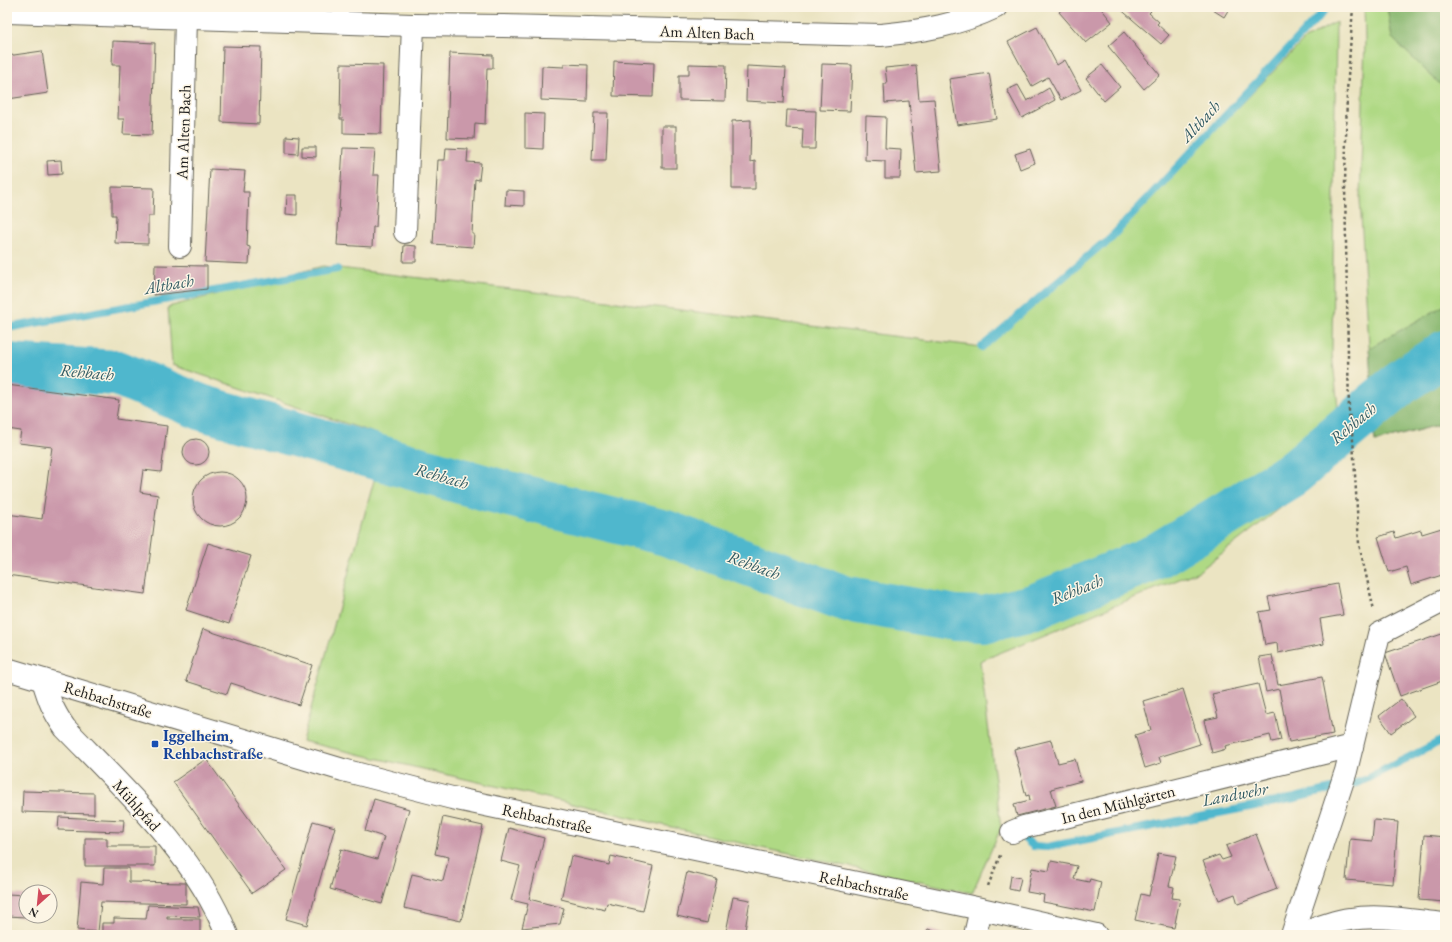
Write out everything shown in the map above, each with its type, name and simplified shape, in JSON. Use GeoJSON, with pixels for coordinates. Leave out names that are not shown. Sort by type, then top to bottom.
{"type":"FeatureCollection","features":[{"type":"Feature","properties":{"kind":"street","name":"Am Alten Bach"},"geometry":{"type":"LineString","coordinates":[[7,12],[413,25],[504,16],[880,35],[921,31],[959,22],[996,7]]}},
{"type":"Feature","properties":{"kind":"street","name":"Am Alten Bach"},"geometry":{"type":"LineString","coordinates":[[180,246],[186,18]]}},
{"type":"Feature","properties":{"kind":"street"},"geometry":{"type":"LineString","coordinates":[[405,232],[413,25]]}},
{"type":"Feature","properties":{"kind":"street"},"geometry":{"type":"LineString","coordinates":[[1292,935],[1346,771],[1379,634],[1445,600]]}},
{"type":"Feature","properties":{"kind":"street","name":"Rehbachstraße"},"geometry":{"type":"LineString","coordinates":[[7,669],[343,770],[452,798],[981,909],[1096,935]]}},
{"type":"Feature","properties":{"kind":"street","name":"Mühlpfad"},"geometry":{"type":"LineString","coordinates":[[43,680],[49,703],[56,716],[65,728],[141,806],[184,860],[219,915],[227,935]]}},
{"type":"Feature","properties":{"kind":"street","name":"In den Mühlgärten"},"geometry":{"type":"LineString","coordinates":[[1012,832],[1024,827],[1352,746]]}},
{"type":"Feature","properties":{"kind":"street"},"geometry":{"type":"LineString","coordinates":[[975,935],[981,909]]}},
{"type":"Feature","properties":{"kind":"street"},"geometry":{"type":"LineString","coordinates":[[1300,935],[1325,925],[1350,918],[1381,917],[1445,924]]}},
{"type":"Feature","properties":{"kind":"path"},"geometry":{"type":"LineString","coordinates":[[1353,7],[1347,91],[1345,185],[1349,413],[1354,440],[1360,544],[1379,634]]}},
{"type":"Feature","properties":{"kind":"path"},"geometry":{"type":"LineString","coordinates":[[981,909],[996,863],[1012,832]]}},
{"type":"Feature","properties":{"kind":"green space"},"geometry":{"type":"Polygon","coordinates":[[[1364,7],[1445,7],[1445,423],[1375,442],[1360,199],[1365,40],[1364,7]]]}},
{"type":"Feature","properties":{"kind":"green space"},"geometry":{"type":"Polygon","coordinates":[[[1387,7],[1445,7],[1445,89],[1392,38],[1387,7]]]}},
{"type":"Feature","properties":{"kind":"green space"},"geometry":{"type":"Polygon","coordinates":[[[1336,22],[1332,354],[1344,459],[1199,571],[980,661],[1001,828],[972,893],[766,849],[302,741],[386,437],[172,365],[168,307],[323,266],[982,347],[1104,245],[1305,39],[1336,22]]]}},
{"type":"Feature","properties":{"kind":"green space"},"geometry":{"type":"Polygon","coordinates":[[[1445,305],[1445,423],[1375,442],[1369,348],[1445,305]]]}},
{"type":"Feature","properties":{"kind":"building"},"geometry":{"type":"Polygon","coordinates":[[[1065,7],[1100,7],[1112,22],[1086,43],[1059,12],[1065,7]]]}},
{"type":"Feature","properties":{"kind":"building"},"geometry":{"type":"Polygon","coordinates":[[[1118,7],[1146,7],[1151,11],[1149,13],[1159,22],[1157,24],[1169,35],[1161,44],[1118,7]]]}},
{"type":"Feature","properties":{"kind":"building"},"geometry":{"type":"Polygon","coordinates":[[[1215,7],[1230,7],[1224,17],[1213,10],[1215,7]]]}},
{"type":"Feature","properties":{"kind":"building"},"geometry":{"type":"Polygon","coordinates":[[[1037,27],[1057,65],[1065,60],[1081,90],[1061,100],[1048,77],[1032,86],[1008,42],[1037,27]]]}},
{"type":"Feature","properties":{"kind":"building"},"geometry":{"type":"Polygon","coordinates":[[[1124,32],[1160,75],[1144,89],[1108,46],[1124,32]]]}},
{"type":"Feature","properties":{"kind":"building"},"geometry":{"type":"Polygon","coordinates":[[[113,41],[155,43],[152,135],[123,134],[124,119],[118,119],[120,65],[112,65],[113,41]]]}},
{"type":"Feature","properties":{"kind":"building"},"geometry":{"type":"Polygon","coordinates":[[[223,46],[261,47],[259,124],[221,122],[223,46]]]}},
{"type":"Feature","properties":{"kind":"building"},"geometry":{"type":"Polygon","coordinates":[[[42,51],[48,93],[8,99],[7,56],[42,51]]]}},
{"type":"Feature","properties":{"kind":"building"},"geometry":{"type":"Polygon","coordinates":[[[450,53],[493,55],[493,68],[487,68],[485,124],[475,123],[474,139],[447,138],[450,53]]]}},
{"type":"Feature","properties":{"kind":"building"},"geometry":{"type":"Polygon","coordinates":[[[614,61],[654,63],[653,97],[613,96],[614,61]]]}},
{"type":"Feature","properties":{"kind":"building"},"geometry":{"type":"Polygon","coordinates":[[[341,64],[383,65],[381,134],[343,133],[343,119],[340,119],[341,64]]]}},
{"type":"Feature","properties":{"kind":"building"},"geometry":{"type":"Polygon","coordinates":[[[564,64],[588,65],[587,102],[541,100],[542,66],[564,67],[564,64]]]}},
{"type":"Feature","properties":{"kind":"building"},"geometry":{"type":"Polygon","coordinates":[[[689,64],[726,65],[725,101],[679,100],[679,75],[689,75],[689,64]]]}},
{"type":"Feature","properties":{"kind":"building"},"geometry":{"type":"Polygon","coordinates":[[[822,64],[852,65],[850,111],[820,110],[822,64]]]}},
{"type":"Feature","properties":{"kind":"building"},"geometry":{"type":"Polygon","coordinates":[[[916,65],[919,100],[934,99],[941,171],[916,173],[909,101],[885,103],[884,84],[887,84],[885,68],[916,65]]]}},
{"type":"Feature","properties":{"kind":"building"},"geometry":{"type":"Polygon","coordinates":[[[1102,65],[1120,87],[1104,101],[1086,78],[1102,65]]]}},
{"type":"Feature","properties":{"kind":"building"},"geometry":{"type":"Polygon","coordinates":[[[747,66],[786,68],[784,103],[746,101],[747,66]]]}},
{"type":"Feature","properties":{"kind":"building"},"geometry":{"type":"Polygon","coordinates":[[[989,73],[997,119],[957,125],[949,79],[989,73]]]}},
{"type":"Feature","properties":{"kind":"building"},"geometry":{"type":"Polygon","coordinates":[[[1018,85],[1027,101],[1049,88],[1055,100],[1022,118],[1007,90],[1018,85]]]}},
{"type":"Feature","properties":{"kind":"building"},"geometry":{"type":"Polygon","coordinates":[[[787,110],[816,111],[815,149],[802,149],[803,129],[786,128],[787,110]]]}},
{"type":"Feature","properties":{"kind":"building"},"geometry":{"type":"Polygon","coordinates":[[[525,113],[544,114],[543,149],[525,148],[525,113]]]}},
{"type":"Feature","properties":{"kind":"building"},"geometry":{"type":"Polygon","coordinates":[[[594,113],[608,113],[606,160],[592,160],[594,113]]]}},
{"type":"Feature","properties":{"kind":"building"},"geometry":{"type":"Polygon","coordinates":[[[866,116],[886,117],[885,148],[901,149],[900,178],[885,178],[885,161],[865,160],[866,116]]]}},
{"type":"Feature","properties":{"kind":"building"},"geometry":{"type":"Polygon","coordinates":[[[751,120],[750,162],[755,161],[755,189],[732,189],[732,121],[751,120]]]}},
{"type":"Feature","properties":{"kind":"building"},"geometry":{"type":"Polygon","coordinates":[[[662,126],[676,126],[676,168],[662,168],[662,126]]]}},
{"type":"Feature","properties":{"kind":"building"},"geometry":{"type":"Polygon","coordinates":[[[286,136],[299,137],[298,154],[286,153],[286,136]]]}},
{"type":"Feature","properties":{"kind":"building"},"geometry":{"type":"Polygon","coordinates":[[[302,147],[316,147],[316,157],[302,156],[302,147]]]}},
{"type":"Feature","properties":{"kind":"building"},"geometry":{"type":"Polygon","coordinates":[[[343,148],[375,149],[373,175],[379,175],[376,227],[373,227],[372,247],[337,245],[343,148]]]}},
{"type":"Feature","properties":{"kind":"building"},"geometry":{"type":"Polygon","coordinates":[[[446,148],[468,149],[467,162],[481,163],[479,180],[475,179],[472,234],[474,234],[473,247],[433,244],[438,160],[445,160],[446,148]]]}},
{"type":"Feature","properties":{"kind":"building"},"geometry":{"type":"Polygon","coordinates":[[[1030,149],[1035,163],[1020,169],[1015,154],[1030,149]]]}},
{"type":"Feature","properties":{"kind":"building"},"geometry":{"type":"Polygon","coordinates":[[[61,160],[62,174],[48,175],[47,161],[61,160]]]}},
{"type":"Feature","properties":{"kind":"building"},"geometry":{"type":"Polygon","coordinates":[[[210,169],[245,171],[243,192],[249,192],[247,246],[250,247],[249,264],[205,262],[210,169]]]}},
{"type":"Feature","properties":{"kind":"building"},"geometry":{"type":"Polygon","coordinates":[[[112,187],[154,188],[153,216],[148,216],[148,244],[115,243],[116,215],[112,215],[112,187]]]}},
{"type":"Feature","properties":{"kind":"building"},"geometry":{"type":"Polygon","coordinates":[[[506,190],[524,191],[524,206],[505,205],[506,190]]]}},
{"type":"Feature","properties":{"kind":"building"},"geometry":{"type":"Polygon","coordinates":[[[287,195],[297,195],[297,215],[286,214],[287,195]]]}},
{"type":"Feature","properties":{"kind":"building"},"geometry":{"type":"Polygon","coordinates":[[[404,245],[416,246],[416,262],[403,262],[404,245]]]}},
{"type":"Feature","properties":{"kind":"building"},"geometry":{"type":"Polygon","coordinates":[[[155,265],[207,266],[207,289],[154,295],[155,265]]]}},
{"type":"Feature","properties":{"kind":"building"},"geometry":{"type":"Polygon","coordinates":[[[7,385],[119,400],[116,419],[167,426],[161,472],[143,470],[140,492],[158,495],[145,594],[7,575],[7,514],[42,519],[52,447],[19,443],[21,431],[7,429],[7,385]]]}},
{"type":"Feature","properties":{"kind":"building"},"geometry":{"type":"Polygon","coordinates":[[[196,439],[205,443],[209,452],[205,461],[196,465],[187,461],[183,452],[187,443],[196,439]]]}},
{"type":"Feature","properties":{"kind":"building"},"geometry":{"type":"Polygon","coordinates":[[[215,472],[225,472],[235,476],[243,484],[247,494],[247,504],[243,514],[235,522],[225,526],[215,526],[205,522],[197,514],[193,504],[193,494],[197,484],[205,476],[215,472]]]}},
{"type":"Feature","properties":{"kind":"building"},"geometry":{"type":"Polygon","coordinates":[[[1445,527],[1445,574],[1411,585],[1406,567],[1389,572],[1378,537],[1394,532],[1396,538],[1421,530],[1422,534],[1445,527]]]}},
{"type":"Feature","properties":{"kind":"building"},"geometry":{"type":"Polygon","coordinates":[[[208,543],[251,556],[229,624],[186,610],[208,543]]]}},
{"type":"Feature","properties":{"kind":"building"},"geometry":{"type":"Polygon","coordinates":[[[1337,584],[1343,615],[1320,619],[1324,644],[1278,653],[1277,643],[1265,645],[1259,612],[1271,610],[1268,597],[1337,584]]]}},
{"type":"Feature","properties":{"kind":"building"},"geometry":{"type":"Polygon","coordinates":[[[203,629],[312,665],[299,705],[231,683],[227,694],[186,681],[203,629]]]}},
{"type":"Feature","properties":{"kind":"building"},"geometry":{"type":"Polygon","coordinates":[[[1445,633],[1445,680],[1400,696],[1385,653],[1445,633]]]}},
{"type":"Feature","properties":{"kind":"building"},"geometry":{"type":"Polygon","coordinates":[[[1272,655],[1278,685],[1322,677],[1333,734],[1289,742],[1279,689],[1266,692],[1259,657],[1272,655]]]}},
{"type":"Feature","properties":{"kind":"building"},"geometry":{"type":"Polygon","coordinates":[[[1258,684],[1266,715],[1275,713],[1281,740],[1272,742],[1270,735],[1225,746],[1226,749],[1212,753],[1204,720],[1218,717],[1212,694],[1258,684]]]}},
{"type":"Feature","properties":{"kind":"building"},"geometry":{"type":"Polygon","coordinates":[[[1183,689],[1200,744],[1159,757],[1161,763],[1145,768],[1135,735],[1151,730],[1143,701],[1183,689]]]}},
{"type":"Feature","properties":{"kind":"building"},"geometry":{"type":"Polygon","coordinates":[[[1401,699],[1414,716],[1391,733],[1379,716],[1401,699]]]}},
{"type":"Feature","properties":{"kind":"building"},"geometry":{"type":"Polygon","coordinates":[[[1051,740],[1058,763],[1075,759],[1081,781],[1051,789],[1056,806],[1017,816],[1014,804],[1030,800],[1029,795],[1026,796],[1014,749],[1051,740]]]}},
{"type":"Feature","properties":{"kind":"building"},"geometry":{"type":"Polygon","coordinates":[[[206,759],[286,870],[252,893],[173,782],[206,759]]]}},
{"type":"Feature","properties":{"kind":"building"},"geometry":{"type":"Polygon","coordinates":[[[23,791],[94,793],[94,814],[22,812],[23,791]]]}},
{"type":"Feature","properties":{"kind":"building"},"geometry":{"type":"Polygon","coordinates":[[[374,799],[409,809],[382,904],[330,889],[341,849],[377,859],[384,837],[365,831],[374,799]]]}},
{"type":"Feature","properties":{"kind":"building"},"geometry":{"type":"Polygon","coordinates":[[[59,817],[124,820],[123,832],[58,830],[59,817]]]}},
{"type":"Feature","properties":{"kind":"building"},"geometry":{"type":"Polygon","coordinates":[[[443,817],[483,826],[461,921],[404,908],[412,874],[443,881],[449,857],[435,854],[443,817]]]}},
{"type":"Feature","properties":{"kind":"building"},"geometry":{"type":"Polygon","coordinates":[[[1374,820],[1398,822],[1393,884],[1346,880],[1350,839],[1372,841],[1374,820]]]}},
{"type":"Feature","properties":{"kind":"building"},"geometry":{"type":"Polygon","coordinates":[[[313,821],[335,827],[307,925],[286,919],[313,821]]]}},
{"type":"Feature","properties":{"kind":"building"},"geometry":{"type":"Polygon","coordinates":[[[509,828],[544,838],[529,899],[564,908],[560,924],[522,928],[528,904],[511,900],[520,866],[501,861],[509,828]]]}},
{"type":"Feature","properties":{"kind":"building"},"geometry":{"type":"Polygon","coordinates":[[[1256,834],[1277,889],[1238,904],[1235,894],[1219,900],[1203,861],[1219,855],[1222,860],[1231,857],[1226,846],[1256,834]]]}},
{"type":"Feature","properties":{"kind":"building"},"geometry":{"type":"Polygon","coordinates":[[[1424,835],[1445,837],[1445,902],[1419,900],[1424,835]]]}},
{"type":"Feature","properties":{"kind":"building"},"geometry":{"type":"Polygon","coordinates":[[[85,838],[107,838],[107,846],[155,846],[155,866],[85,866],[85,838]]]}},
{"type":"Feature","properties":{"kind":"building"},"geometry":{"type":"Polygon","coordinates":[[[1158,853],[1176,856],[1169,886],[1174,887],[1172,898],[1180,899],[1174,928],[1135,920],[1141,894],[1149,896],[1158,853]]]}},
{"type":"Feature","properties":{"kind":"building"},"geometry":{"type":"Polygon","coordinates":[[[571,856],[609,865],[611,856],[653,866],[643,911],[607,903],[605,910],[561,899],[571,856]]]}},
{"type":"Feature","properties":{"kind":"building"},"geometry":{"type":"Polygon","coordinates":[[[1051,861],[1077,866],[1074,879],[1089,882],[1090,879],[1101,882],[1095,912],[1043,902],[1044,895],[1027,892],[1032,868],[1049,871],[1051,861]]]}},
{"type":"Feature","properties":{"kind":"building"},"geometry":{"type":"Polygon","coordinates":[[[104,868],[129,868],[129,882],[186,883],[186,904],[101,902],[98,932],[77,930],[81,882],[103,884],[104,868]]]}},
{"type":"Feature","properties":{"kind":"building"},"geometry":{"type":"Polygon","coordinates":[[[687,872],[717,879],[707,923],[677,916],[687,872]]]}},
{"type":"Feature","properties":{"kind":"building"},"geometry":{"type":"Polygon","coordinates":[[[1011,876],[1021,878],[1018,891],[1009,889],[1011,876]]]}},
{"type":"Feature","properties":{"kind":"building"},"geometry":{"type":"Polygon","coordinates":[[[7,894],[18,895],[18,917],[7,916],[7,894]]]}},
{"type":"Feature","properties":{"kind":"building"},"geometry":{"type":"Polygon","coordinates":[[[733,897],[750,900],[745,930],[726,932],[733,897]]]}},
{"type":"Feature","properties":{"kind":"building"},"geometry":{"type":"Polygon","coordinates":[[[148,905],[198,907],[200,917],[167,916],[167,919],[200,919],[200,935],[102,935],[102,923],[114,923],[114,918],[146,919],[148,905]]]}},
{"type":"Feature","properties":{"kind":"building"},"geometry":{"type":"Polygon","coordinates":[[[928,929],[945,935],[925,935],[928,929]]]}},
{"type":"Feature","properties":{"kind":"waterway","name":"Altbach"},"geometry":{"type":"LineString","coordinates":[[1317,19],[1327,7]]}},
{"type":"Feature","properties":{"kind":"waterway","name":"Altbach"},"geometry":{"type":"LineString","coordinates":[[1104,245],[1318,17]]}},
{"type":"Feature","properties":{"kind":"waterway","name":"Altbach"},"geometry":{"type":"LineString","coordinates":[[982,347],[1101,245]]}},
{"type":"Feature","properties":{"kind":"waterway","name":"Altbach"},"geometry":{"type":"LineString","coordinates":[[7,328],[337,269]]}},
{"type":"Feature","properties":{"kind":"waterway","name":"Rehbach"},"geometry":{"type":"LineString","coordinates":[[7,366],[117,373],[203,408],[493,490],[666,533],[847,599],[955,618],[983,619],[1033,607],[1155,557],[1292,474],[1404,380],[1445,353]]}},
{"type":"Feature","properties":{"kind":"waterway","name":"Landwehr"},"geometry":{"type":"LineString","coordinates":[[1024,838],[1033,846],[1047,847],[1295,798],[1360,782],[1445,739]]}},
{"type":"Feature","properties":{"kind":"place","name":"Iggelheim, Rehbachstraße"},"geometry":{"type":"Point","coordinates":[155,744]}}]}
